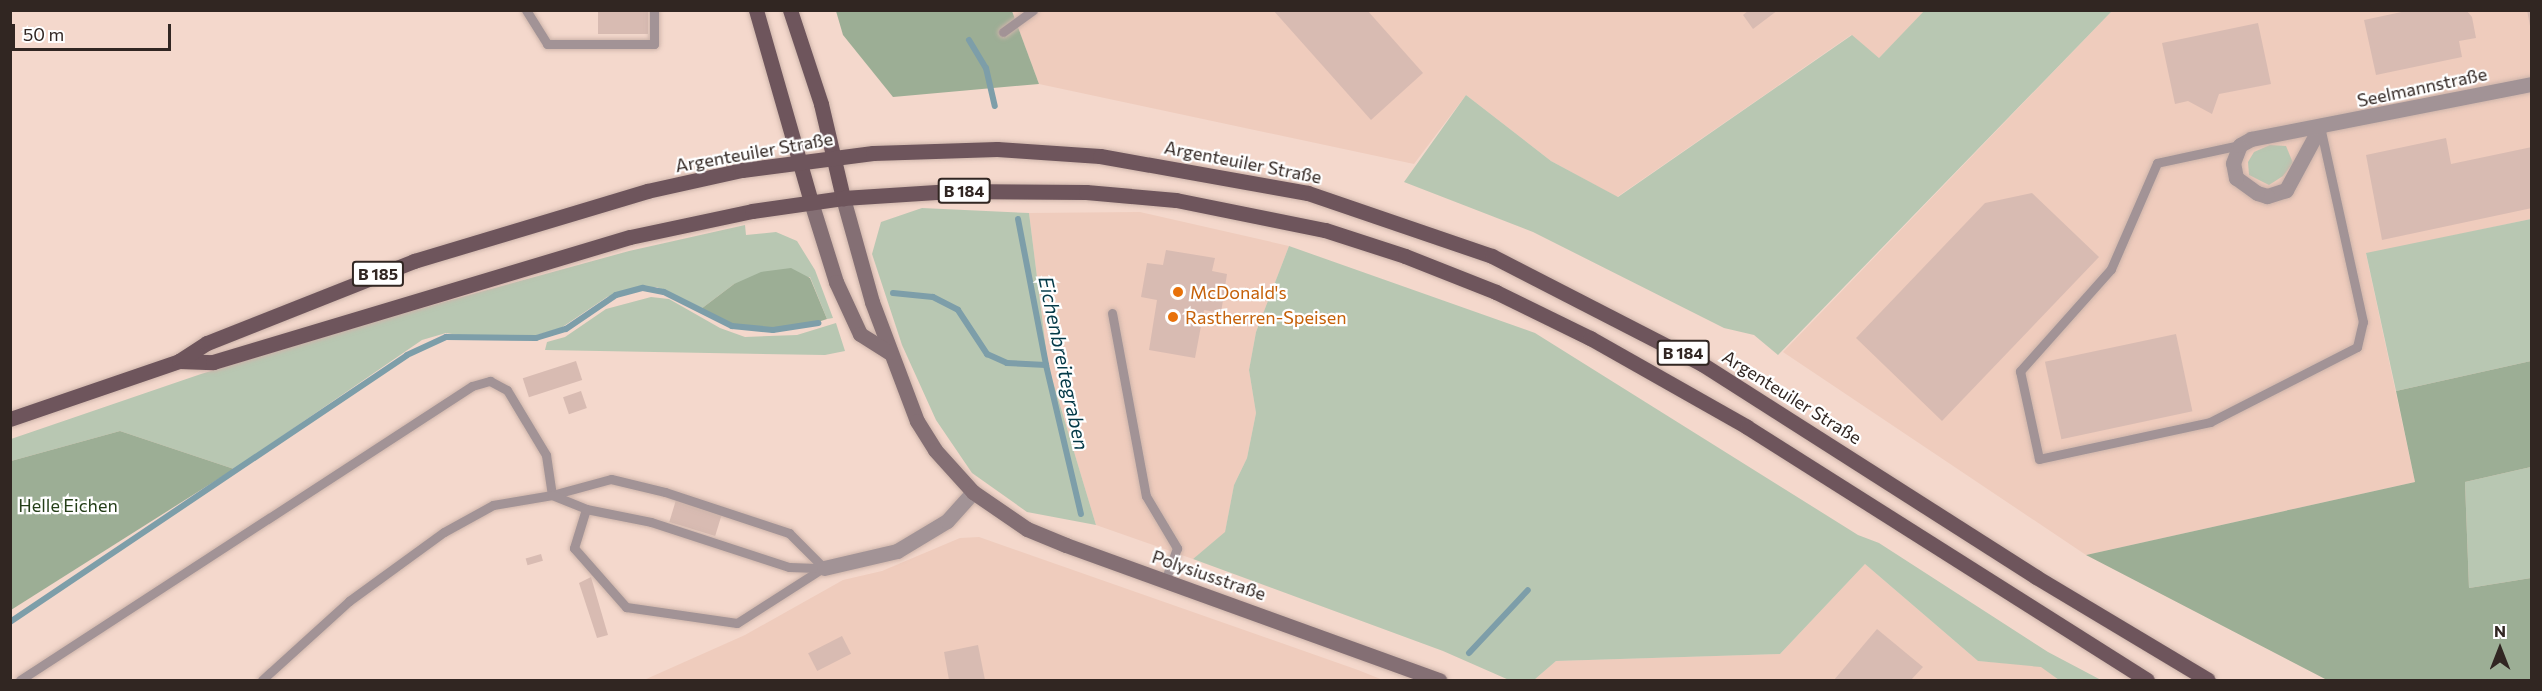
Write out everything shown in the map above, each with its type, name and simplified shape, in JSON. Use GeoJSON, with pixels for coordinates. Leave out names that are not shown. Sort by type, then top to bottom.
{"type":"FeatureCollection","features":[{"type":"Feature","properties":{"kind":"main road"},"geometry":{"type":"LineString","coordinates":[[756,10],[811,202]]}},
{"type":"Feature","properties":{"kind":"main road"},"geometry":{"type":"LineString","coordinates":[[790,10],[835,157],[843,198]]}},
{"type":"Feature","properties":{"kind":"main road","name":"Argenteuiler Straße"},"geometry":{"type":"LineString","coordinates":[[10,419],[179,361],[207,342],[337,289],[482,239],[647,191],[798,161],[835,157],[997,148],[1100,156],[1308,193],[1482,253],[1620,319],[1702,364],[2046,583],[2208,681]]}},
{"type":"Feature","properties":{"kind":"main road","name":"Argenteuiler Straße"},"geometry":{"type":"LineString","coordinates":[[179,361],[213,362],[630,237],[811,202],[843,198],[1002,190],[1176,200],[1325,230],[1406,256],[1496,292],[1651,369],[2147,681]]}},
{"type":"Feature","properties":{"kind":"street","name":"Seelmannstraße"},"geometry":{"type":"LineString","coordinates":[[2240,145],[2263,136],[2320,127],[2532,84]]}},
{"type":"Feature","properties":{"kind":"street"},"geometry":{"type":"LineString","coordinates":[[2240,145],[2233,163],[2236,178],[2247,189],[2267,196],[2286,190],[2320,127]]}},
{"type":"Feature","properties":{"kind":"street","name":"Polysiusstraße"},"geometry":{"type":"LineString","coordinates":[[843,198],[856,253],[889,352],[917,421],[935,450],[973,492],[1028,529],[1439,681]]}},
{"type":"Feature","properties":{"kind":"street"},"geometry":{"type":"LineString","coordinates":[[811,202],[836,282],[860,334],[889,352]]}},
{"type":"Feature","properties":{"kind":"street"},"geometry":{"type":"LineString","coordinates":[[824,568],[897,551],[947,521],[973,492]]}},
{"type":"Feature","properties":{"kind":"lane"},"geometry":{"type":"LineString","coordinates":[[526,10],[547,44],[654,44],[654,10]]}},
{"type":"Feature","properties":{"kind":"lane"},"geometry":{"type":"LineString","coordinates":[[1003,32],[1033,10]]}},
{"type":"Feature","properties":{"kind":"lane"},"geometry":{"type":"LineString","coordinates":[[2240,145],[2157,163],[2111,269],[2020,371],[2039,459],[2210,422],[2357,347],[2363,322],[2320,127]]}},
{"type":"Feature","properties":{"kind":"lane"},"geometry":{"type":"LineString","coordinates":[[1112,313],[1146,496],[1177,548],[1166,581]]}},
{"type":"Feature","properties":{"kind":"lane"},"geometry":{"type":"LineString","coordinates":[[20,681],[472,386],[490,381],[507,390],[546,455],[552,495]]}},
{"type":"Feature","properties":{"kind":"lane"},"geometry":{"type":"LineString","coordinates":[[262,681],[349,601],[444,532],[493,505],[552,495],[611,479],[665,492],[789,533],[824,568]]}},
{"type":"Feature","properties":{"kind":"lane"},"geometry":{"type":"LineString","coordinates":[[552,495],[586,509],[651,522],[789,567],[824,568]]}},
{"type":"Feature","properties":{"kind":"lane"},"geometry":{"type":"LineString","coordinates":[[586,509],[574,549],[626,608],[737,623],[824,568]]}},
{"type":"Feature","properties":{"kind":"shaded area"},"geometry":{"type":"Polygon","coordinates":[[[1012,11],[1925,11],[1879,58],[1851,35],[1617,197],[1551,161],[1466,95],[1414,164],[1039,84],[1012,11]]]}},
{"type":"Feature","properties":{"kind":"shaded area"},"geometry":{"type":"Polygon","coordinates":[[[2112,11],[2531,11],[2531,219],[2366,254],[2415,482],[2086,555],[1783,352],[2112,11]]]}},
{"type":"Feature","properties":{"kind":"shaded area"},"geometry":{"type":"Polygon","coordinates":[[[1140,212],[1289,246],[1256,332],[1249,370],[1256,413],[1247,458],[1234,485],[1225,533],[1193,559],[1096,525],[1048,365],[1029,213],[1140,212]]]}},
{"type":"Feature","properties":{"kind":"shaded area"},"geometry":{"type":"Polygon","coordinates":[[[979,537],[1383,680],[644,680],[745,635],[843,580],[882,571],[960,538],[979,537]]]}},
{"type":"Feature","properties":{"kind":"shaded area"},"geometry":{"type":"Polygon","coordinates":[[[1865,564],[1978,661],[2041,666],[2059,680],[1534,680],[1556,661],[1780,654],[1865,564]]]}},
{"type":"Feature","properties":{"kind":"green space"},"geometry":{"type":"Polygon","coordinates":[[[1925,10],[2112,11],[1778,355],[1754,335],[1724,328],[1533,232],[1404,182],[1466,95],[1551,161],[1618,197],[1852,35],[1879,58],[1925,10]]]}},
{"type":"Feature","properties":{"kind":"green space"},"geometry":{"type":"Polygon","coordinates":[[[836,11],[1012,11],[1039,84],[893,97],[843,35],[836,11]]]}},
{"type":"Feature","properties":{"kind":"green space"},"geometry":{"type":"Polygon","coordinates":[[[2270,145],[2286,146],[2293,163],[2283,176],[2269,185],[2249,175],[2248,162],[2254,152],[2270,145]]]}},
{"type":"Feature","properties":{"kind":"green space"},"geometry":{"type":"Polygon","coordinates":[[[922,208],[1029,213],[1048,365],[1096,525],[1027,512],[972,473],[936,420],[902,345],[872,254],[881,222],[922,208]]]}},
{"type":"Feature","properties":{"kind":"green space"},"geometry":{"type":"Polygon","coordinates":[[[2531,219],[2531,361],[2396,391],[2366,253],[2531,219]]]}},
{"type":"Feature","properties":{"kind":"green space"},"geometry":{"type":"Polygon","coordinates":[[[745,225],[746,235],[776,232],[797,241],[815,270],[833,318],[827,319],[810,277],[734,284],[701,309],[657,287],[628,290],[607,297],[561,328],[530,337],[489,340],[446,333],[422,340],[234,469],[120,431],[11,461],[11,439],[201,374],[393,316],[629,251],[745,225]]]}},
{"type":"Feature","properties":{"kind":"green space"},"geometry":{"type":"Polygon","coordinates":[[[1289,246],[1535,333],[1858,535],[1879,543],[2048,652],[2101,680],[2059,680],[2041,667],[1978,661],[1865,564],[1780,654],[1556,661],[1534,680],[1509,680],[1443,651],[1193,559],[1225,532],[1234,485],[1247,458],[1256,413],[1249,370],[1256,332],[1289,246]]]}},
{"type":"Feature","properties":{"kind":"green space"},"geometry":{"type":"Polygon","coordinates":[[[791,268],[810,278],[827,319],[800,328],[744,329],[701,309],[734,284],[761,272],[791,268]]]}},
{"type":"Feature","properties":{"kind":"green space"},"geometry":{"type":"Polygon","coordinates":[[[651,297],[669,299],[720,328],[745,337],[797,335],[836,323],[845,351],[825,355],[545,350],[547,342],[565,337],[606,309],[651,297]]]}},
{"type":"Feature","properties":{"kind":"green space"},"geometry":{"type":"Polygon","coordinates":[[[2531,361],[2531,467],[2465,482],[2469,588],[2531,578],[2531,680],[2327,680],[2086,555],[2415,482],[2396,391],[2531,361]]]}},
{"type":"Feature","properties":{"kind":"green space","name":"Helle Eichen"},"geometry":{"type":"Polygon","coordinates":[[[120,431],[234,469],[11,610],[11,461],[120,431]]]}},
{"type":"Feature","properties":{"kind":"green space"},"geometry":{"type":"Polygon","coordinates":[[[2531,467],[2531,578],[2469,588],[2465,482],[2531,467]]]}},
{"type":"Feature","properties":{"kind":"building"},"geometry":{"type":"Polygon","coordinates":[[[598,10],[648,10],[648,34],[598,34],[598,10]]]}},
{"type":"Feature","properties":{"kind":"building"},"geometry":{"type":"Polygon","coordinates":[[[1273,10],[1367,10],[1423,73],[1371,120],[1273,10]]]}},
{"type":"Feature","properties":{"kind":"building"},"geometry":{"type":"Polygon","coordinates":[[[1749,10],[1778,10],[1753,29],[1743,15],[1749,10]]]}},
{"type":"Feature","properties":{"kind":"building"},"geometry":{"type":"Polygon","coordinates":[[[2411,10],[2466,10],[2472,17],[2476,38],[2459,41],[2462,57],[2376,75],[2364,20],[2411,10]]]}},
{"type":"Feature","properties":{"kind":"building"},"geometry":{"type":"Polygon","coordinates":[[[2527,10],[2532,10],[2532,26],[2530,26],[2527,10]]]}},
{"type":"Feature","properties":{"kind":"building"},"geometry":{"type":"Polygon","coordinates":[[[2258,23],[2271,84],[2219,94],[2212,114],[2188,101],[2175,104],[2162,43],[2258,23]]]}},
{"type":"Feature","properties":{"kind":"building"},"geometry":{"type":"Polygon","coordinates":[[[2446,138],[2451,164],[2532,147],[2532,208],[2382,240],[2366,155],[2446,138]]]}},
{"type":"Feature","properties":{"kind":"building"},"geometry":{"type":"Polygon","coordinates":[[[2032,193],[2099,257],[1942,421],[1856,338],[1985,203],[2032,193]]]}},
{"type":"Feature","properties":{"kind":"building"},"geometry":{"type":"Polygon","coordinates":[[[1166,250],[1215,258],[1212,271],[1227,274],[1221,313],[1204,310],[1195,358],[1149,350],[1157,300],[1141,297],[1147,263],[1163,265],[1166,250]]]}},
{"type":"Feature","properties":{"kind":"building"},"geometry":{"type":"Polygon","coordinates":[[[2176,334],[2192,411],[2061,439],[2045,362],[2176,334]]]}},
{"type":"Feature","properties":{"kind":"building"},"geometry":{"type":"Polygon","coordinates":[[[576,361],[582,380],[529,397],[523,378],[576,361]]]}},
{"type":"Feature","properties":{"kind":"building"},"geometry":{"type":"Polygon","coordinates":[[[581,391],[587,408],[569,414],[563,397],[581,391]]]}},
{"type":"Feature","properties":{"kind":"building"},"geometry":{"type":"Polygon","coordinates":[[[676,500],[722,514],[715,536],[669,522],[676,500]]]}},
{"type":"Feature","properties":{"kind":"building"},"geometry":{"type":"Polygon","coordinates":[[[541,554],[543,561],[528,565],[526,558],[541,554]]]}},
{"type":"Feature","properties":{"kind":"building"},"geometry":{"type":"Polygon","coordinates":[[[591,577],[608,635],[597,638],[579,583],[591,577]]]}},
{"type":"Feature","properties":{"kind":"building"},"geometry":{"type":"Polygon","coordinates":[[[1877,629],[1923,667],[1911,680],[1834,680],[1877,629]]]}},
{"type":"Feature","properties":{"kind":"building"},"geometry":{"type":"Polygon","coordinates":[[[842,636],[851,654],[817,671],[808,653],[842,636]]]}},
{"type":"Feature","properties":{"kind":"building"},"geometry":{"type":"Polygon","coordinates":[[[978,645],[985,680],[949,680],[944,652],[978,645]]]}},
{"type":"Feature","properties":{"kind":"waterway","name":"Eichenbreitegraben"},"geometry":{"type":"LineString","coordinates":[[969,40],[986,68],[995,106]]}},
{"type":"Feature","properties":{"kind":"waterway","name":"Eichenbreitegraben"},"geometry":{"type":"LineString","coordinates":[[1018,219],[1046,365],[1081,514]]}},
{"type":"Feature","properties":{"kind":"waterway"},"geometry":{"type":"LineString","coordinates":[[10,622],[407,355],[446,337],[536,338],[566,329],[616,295],[643,288],[664,292],[732,326],[773,330],[818,323]]}},
{"type":"Feature","properties":{"kind":"waterway"},"geometry":{"type":"LineString","coordinates":[[893,293],[933,297],[958,310],[987,354],[1007,363],[1046,365]]}},
{"type":"Feature","properties":{"kind":"waterway"},"geometry":{"type":"LineString","coordinates":[[1469,653],[1528,590]]}},
{"type":"Feature","properties":{"kind":"place","name":"McDonald's"},"geometry":{"type":"Point","coordinates":[1178,292]}},
{"type":"Feature","properties":{"kind":"place","name":"Rastherren-Speisen"},"geometry":{"type":"Point","coordinates":[1173,317]}}]}
